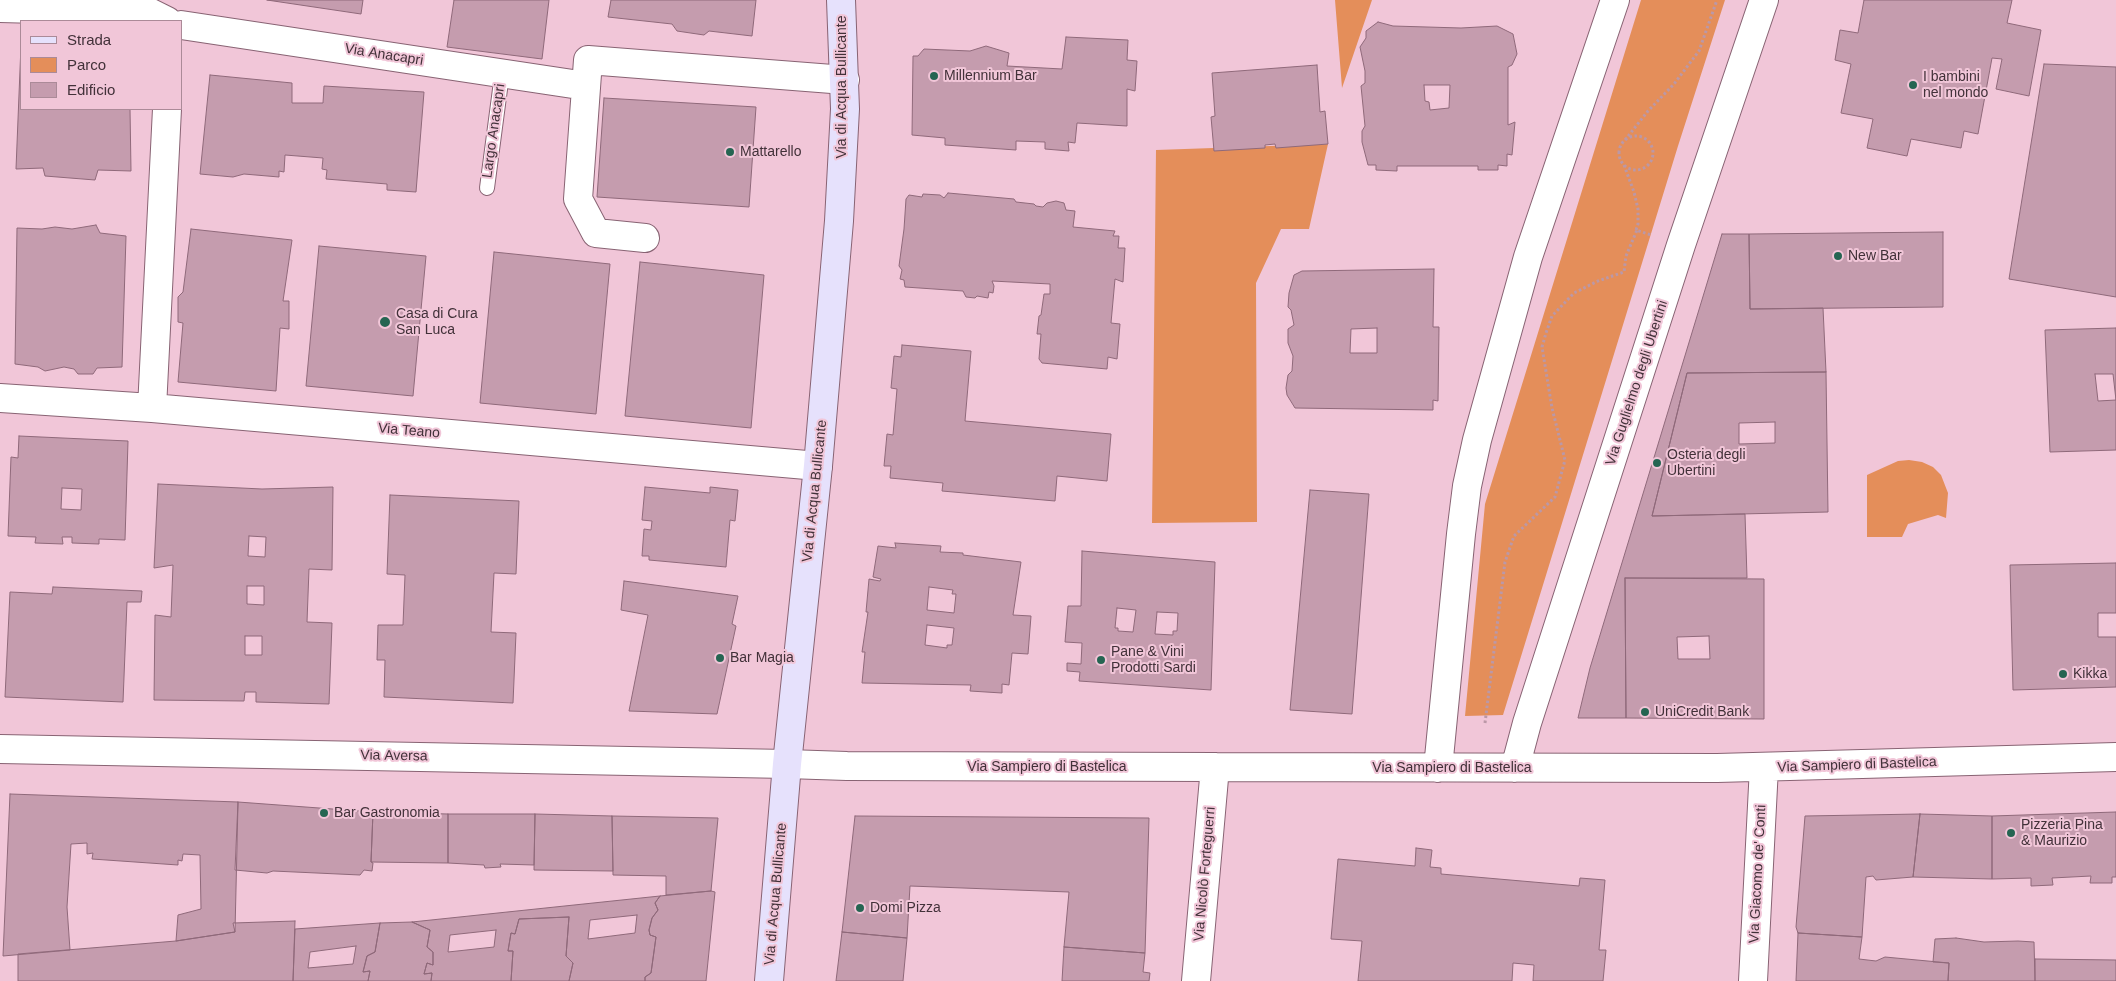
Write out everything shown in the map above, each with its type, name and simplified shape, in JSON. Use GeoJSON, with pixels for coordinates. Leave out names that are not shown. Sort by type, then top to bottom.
{"type":"FeatureCollection","features":[{"type":"Feature","properties":{"kind":"main road","name":"Via di Acqua Bullicante"},"geometry":{"type":"LineString","coordinates":[[769,981],[787,764],[818,466],[839,221],[845,80],[841,0]]}},
{"type":"Feature","properties":{"kind":"street"},"geometry":{"type":"LineString","coordinates":[[1438,768],[1460,534],[1467,486],[1528,257],[1615,0]]}},
{"type":"Feature","properties":{"kind":"street","name":"Via Guglielmo degli Ubertini"},"geometry":{"type":"LineString","coordinates":[[1515,768],[1527,723],[1681,245],[1764,0]]}},
{"type":"Feature","properties":{"kind":"street"},"geometry":{"type":"LineString","coordinates":[[0,8],[149,12],[165,20]]}},
{"type":"Feature","properties":{"kind":"street","name":"Via Anacapri"},"geometry":{"type":"LineString","coordinates":[[182,25],[586,86]]}},
{"type":"Feature","properties":{"kind":"street"},"geometry":{"type":"LineString","coordinates":[[645,238],[596,233],[578,199],[588,60],[845,80]]}},
{"type":"Feature","properties":{"kind":"street"},"geometry":{"type":"LineString","coordinates":[[152,408],[167,110]]}},
{"type":"Feature","properties":{"kind":"street","name":"Via Teano"},"geometry":{"type":"LineString","coordinates":[[0,398],[152,408],[818,466]]}},
{"type":"Feature","properties":{"kind":"street","name":"Via Aversa"},"geometry":{"type":"LineString","coordinates":[[0,749],[787,764]]}},
{"type":"Feature","properties":{"kind":"street","name":"Via Sampiero di Bastelica"},"geometry":{"type":"LineString","coordinates":[[787,764],[848,766],[1438,768],[1764,767],[2116,757]]}},
{"type":"Feature","properties":{"kind":"street","name":"Via Nicolò Forteguerri"},"geometry":{"type":"LineString","coordinates":[[1196,981],[1215,767]]}},
{"type":"Feature","properties":{"kind":"street","name":"Via Giacomo de' Conti"},"geometry":{"type":"LineString","coordinates":[[1753,981],[1764,767]]}},
{"type":"Feature","properties":{"kind":"lane","name":"Largo Anacapri"},"geometry":{"type":"LineString","coordinates":[[486,188],[502,74]]}},
{"type":"Feature","properties":{"kind":"path"},"geometry":{"type":"LineString","coordinates":[[1485,722],[1505,562],[1514,536],[1555,497],[1565,460],[1552,408],[1542,347],[1546,333],[1552,316],[1574,293],[1598,281],[1624,272],[1626,256],[1637,230],[1638,208],[1624,165],[1620,160],[1619,149],[1648,111],[1674,84],[1699,51],[1717,0]]}},
{"type":"Feature","properties":{"kind":"path"},"geometry":{"type":"LineString","coordinates":[[1624,165],[1633,170],[1644,168],[1652,154],[1652,148],[1646,140],[1636,136],[1625,140]]}},
{"type":"Feature","properties":{"kind":"path"},"geometry":{"type":"LineString","coordinates":[[1637,230],[1681,245]]}},
{"type":"Feature","properties":{"kind":"green space"},"geometry":{"type":"Polygon","coordinates":[[[1335,0],[1372,0],[1342,88],[1335,0]]]}},
{"type":"Feature","properties":{"kind":"green space"},"geometry":{"type":"Polygon","coordinates":[[[1641,0],[1725,0],[1678,146],[1503,715],[1465,716],[1485,504],[1641,0]]]}},
{"type":"Feature","properties":{"kind":"green space"},"geometry":{"type":"Polygon","coordinates":[[[1328,144],[1309,229],[1281,229],[1256,283],[1257,522],[1152,523],[1156,150],[1328,144]]]}},
{"type":"Feature","properties":{"kind":"green space"},"geometry":{"type":"Polygon","coordinates":[[[1898,461],[1922,462],[1933,467],[1941,475],[1948,493],[1946,518],[1938,515],[1908,524],[1902,537],[1867,537],[1867,475],[1898,461]]]}},
{"type":"Feature","properties":{"kind":"building"},"geometry":{"type":"Polygon","coordinates":[[[267,0],[363,0],[361,14],[267,0]]]}},
{"type":"Feature","properties":{"kind":"building"},"geometry":{"type":"Polygon","coordinates":[[[454,0],[549,0],[542,59],[447,47],[454,0]]]}},
{"type":"Feature","properties":{"kind":"building"},"geometry":{"type":"Polygon","coordinates":[[[611,0],[756,0],[752,36],[709,31],[704,35],[677,31],[672,24],[608,17],[611,0]]]}},
{"type":"Feature","properties":{"kind":"building"},"geometry":{"type":"Polygon","coordinates":[[[1864,0],[2012,0],[2007,23],[2041,30],[2029,96],[1996,89],[2002,59],[1992,58],[1978,134],[1964,131],[1961,148],[1911,139],[1907,156],[1867,148],[1873,119],[1841,113],[1851,64],[1835,60],[1840,30],[1858,33],[1864,0]]]}},
{"type":"Feature","properties":{"kind":"building"},"geometry":{"type":"Polygon","coordinates":[[[1378,22],[1393,26],[1461,28],[1497,26],[1513,34],[1517,54],[1512,65],[1508,67],[1508,125],[1515,122],[1512,155],[1507,154],[1507,166],[1498,165],[1498,170],[1478,170],[1478,166],[1397,166],[1397,171],[1376,170],[1376,165],[1368,165],[1362,142],[1362,131],[1365,126],[1361,86],[1365,83],[1365,71],[1360,47],[1366,38],[1366,31],[1378,22]],[[1424,85],[1425,101],[1429,102],[1430,110],[1449,108],[1450,85],[1424,85]]]}},
{"type":"Feature","properties":{"kind":"building"},"geometry":{"type":"Polygon","coordinates":[[[1066,37],[1128,40],[1127,60],[1137,61],[1135,91],[1127,89],[1127,126],[1077,123],[1075,143],[1068,142],[1069,151],[1045,149],[1045,142],[1016,141],[1016,150],[945,145],[945,138],[912,135],[913,56],[918,56],[924,49],[970,51],[986,46],[1009,53],[1007,66],[1062,69],[1066,37]]]}},
{"type":"Feature","properties":{"kind":"building"},"geometry":{"type":"Polygon","coordinates":[[[2044,64],[2116,67],[2116,297],[2009,279],[2044,64]]]}},
{"type":"Feature","properties":{"kind":"building"},"geometry":{"type":"Polygon","coordinates":[[[1317,65],[1320,112],[1325,111],[1328,144],[1276,148],[1275,144],[1265,145],[1265,148],[1214,151],[1211,117],[1215,116],[1212,73],[1317,65]]]}},
{"type":"Feature","properties":{"kind":"building"},"geometry":{"type":"Polygon","coordinates":[[[20,70],[20,110],[130,110],[131,171],[98,170],[95,180],[45,176],[43,168],[16,169],[20,70]]]}},
{"type":"Feature","properties":{"kind":"building"},"geometry":{"type":"Polygon","coordinates":[[[210,75],[292,83],[292,103],[323,103],[324,86],[424,92],[416,192],[387,190],[387,184],[326,179],[327,170],[322,169],[323,158],[285,155],[284,172],[279,171],[279,177],[244,174],[233,177],[200,174],[210,75]]]}},
{"type":"Feature","properties":{"kind":"building"},"geometry":{"type":"Polygon","coordinates":[[[604,98],[756,107],[749,207],[597,197],[604,98]]]}},
{"type":"Feature","properties":{"kind":"building"},"geometry":{"type":"Polygon","coordinates":[[[948,193],[1014,199],[1016,202],[1043,207],[1047,203],[1056,201],[1064,203],[1066,210],[1075,211],[1073,227],[1115,231],[1113,236],[1119,236],[1118,248],[1125,248],[1123,282],[1115,279],[1111,323],[1120,324],[1117,359],[1108,357],[1107,369],[1042,363],[1039,359],[1041,334],[1037,334],[1039,316],[1041,315],[1044,294],[1050,294],[1050,284],[992,281],[994,286],[993,293],[989,292],[988,298],[966,297],[963,291],[905,287],[904,280],[900,279],[902,270],[899,266],[906,199],[909,195],[922,197],[923,194],[940,195],[944,198],[948,193]]]}},
{"type":"Feature","properties":{"kind":"building"},"geometry":{"type":"Polygon","coordinates":[[[96,225],[100,233],[126,236],[122,367],[97,368],[93,374],[78,374],[74,369],[64,367],[45,371],[38,367],[15,364],[17,228],[42,229],[55,227],[72,229],[96,225]]]}},
{"type":"Feature","properties":{"kind":"building"},"geometry":{"type":"Polygon","coordinates":[[[191,229],[292,240],[283,301],[289,301],[289,329],[280,328],[276,391],[178,382],[183,323],[178,322],[178,297],[183,292],[191,229]]]}},
{"type":"Feature","properties":{"kind":"building"},"geometry":{"type":"Polygon","coordinates":[[[1943,232],[1943,307],[1750,309],[1749,234],[1943,232]]]}},
{"type":"Feature","properties":{"kind":"building"},"geometry":{"type":"Polygon","coordinates":[[[1722,234],[1749,234],[1750,309],[1823,308],[1826,372],[1687,373],[1652,516],[1745,514],[1747,578],[1625,578],[1626,718],[1578,718],[1590,668],[1722,234]]]}},
{"type":"Feature","properties":{"kind":"building"},"geometry":{"type":"Polygon","coordinates":[[[319,246],[426,256],[413,396],[306,386],[319,246]]]}},
{"type":"Feature","properties":{"kind":"building"},"geometry":{"type":"Polygon","coordinates":[[[494,252],[610,264],[596,414],[480,403],[494,252]]]}},
{"type":"Feature","properties":{"kind":"building"},"geometry":{"type":"Polygon","coordinates":[[[640,262],[764,275],[751,428],[625,416],[640,262]]]}},
{"type":"Feature","properties":{"kind":"building"},"geometry":{"type":"Polygon","coordinates":[[[1434,269],[1433,327],[1439,327],[1438,401],[1433,400],[1433,410],[1295,408],[1287,395],[1286,388],[1288,375],[1292,371],[1293,356],[1288,343],[1288,329],[1294,325],[1291,310],[1288,307],[1289,293],[1294,275],[1302,271],[1434,269]],[[1377,328],[1351,329],[1350,353],[1377,353],[1377,328]]]}},
{"type":"Feature","properties":{"kind":"building"},"geometry":{"type":"Polygon","coordinates":[[[2116,328],[2116,400],[2116,450],[2050,452],[2045,330],[2116,328]],[[2095,374],[2098,401],[2116,400],[2113,374],[2095,374]]]}},
{"type":"Feature","properties":{"kind":"building"},"geometry":{"type":"Polygon","coordinates":[[[902,345],[971,351],[965,421],[1111,434],[1107,481],[1057,476],[1055,501],[942,491],[943,483],[890,478],[891,466],[884,466],[887,434],[893,435],[897,389],[891,388],[894,356],[901,357],[902,345]]]}},
{"type":"Feature","properties":{"kind":"building"},"geometry":{"type":"Polygon","coordinates":[[[1826,372],[1828,512],[1652,516],[1687,373],[1826,372]],[[1775,422],[1739,423],[1739,444],[1775,443],[1775,422]]]}},
{"type":"Feature","properties":{"kind":"building"},"geometry":{"type":"Polygon","coordinates":[[[19,436],[128,441],[125,540],[99,539],[99,544],[72,543],[72,537],[62,537],[63,544],[35,543],[36,537],[8,536],[11,457],[18,458],[19,436]],[[62,488],[61,509],[81,510],[82,489],[62,488]]]}},
{"type":"Feature","properties":{"kind":"building"},"geometry":{"type":"Polygon","coordinates":[[[158,484],[262,489],[333,487],[332,570],[309,569],[307,622],[332,623],[329,704],[256,702],[256,692],[245,692],[244,701],[154,700],[155,615],[171,617],[173,565],[154,568],[158,484]],[[249,536],[248,556],[265,557],[266,537],[249,536]],[[247,586],[247,604],[264,605],[264,586],[247,586]],[[245,636],[245,655],[262,655],[262,636],[245,636]]]}},
{"type":"Feature","properties":{"kind":"building"},"geometry":{"type":"Polygon","coordinates":[[[645,487],[710,493],[710,487],[738,490],[735,521],[730,520],[726,567],[649,560],[649,556],[642,556],[644,529],[651,530],[652,521],[642,520],[645,487]]]}},
{"type":"Feature","properties":{"kind":"building"},"geometry":{"type":"Polygon","coordinates":[[[1310,490],[1369,494],[1352,714],[1290,710],[1310,490]]]}},
{"type":"Feature","properties":{"kind":"building"},"geometry":{"type":"Polygon","coordinates":[[[390,495],[519,501],[516,574],[494,573],[491,632],[516,633],[513,703],[384,697],[385,660],[377,660],[378,625],[403,625],[405,575],[387,574],[390,495]]]}},
{"type":"Feature","properties":{"kind":"building"},"geometry":{"type":"Polygon","coordinates":[[[895,543],[941,546],[940,552],[963,553],[963,555],[1021,562],[1013,615],[1031,616],[1028,654],[1012,653],[1009,685],[1002,684],[1002,693],[970,691],[971,685],[862,683],[865,652],[862,652],[868,612],[866,612],[869,579],[880,581],[881,579],[873,577],[878,546],[896,548],[895,543]],[[929,587],[927,610],[954,613],[956,594],[952,594],[953,590],[929,587]],[[927,625],[925,645],[947,648],[947,645],[952,645],[954,628],[927,625]]]}},
{"type":"Feature","properties":{"kind":"building"},"geometry":{"type":"Polygon","coordinates":[[[1082,551],[1215,562],[1211,690],[1079,681],[1080,672],[1067,671],[1067,663],[1081,664],[1082,643],[1065,642],[1068,606],[1081,606],[1082,551]],[[1117,608],[1115,628],[1118,628],[1118,631],[1133,632],[1136,610],[1117,608]],[[1157,612],[1155,634],[1173,635],[1173,631],[1177,631],[1178,613],[1157,612]]]}},
{"type":"Feature","properties":{"kind":"building"},"geometry":{"type":"Polygon","coordinates":[[[2116,563],[2116,613],[2098,613],[2098,637],[2116,637],[2116,687],[2013,690],[2010,565],[2116,563]]]}},
{"type":"Feature","properties":{"kind":"building"},"geometry":{"type":"Polygon","coordinates":[[[1625,578],[1764,579],[1764,719],[1626,718],[1625,578]],[[1709,636],[1677,637],[1678,659],[1710,659],[1709,636]]]}},
{"type":"Feature","properties":{"kind":"building"},"geometry":{"type":"Polygon","coordinates":[[[624,581],[738,596],[732,624],[736,626],[717,714],[629,711],[648,615],[621,610],[624,581]]]}},
{"type":"Feature","properties":{"kind":"building"},"geometry":{"type":"Polygon","coordinates":[[[53,587],[142,591],[141,602],[127,602],[123,702],[5,697],[10,592],[52,594],[53,587]]]}},
{"type":"Feature","properties":{"kind":"building"},"geometry":{"type":"Polygon","coordinates":[[[10,794],[238,802],[235,932],[176,941],[178,915],[201,909],[200,855],[183,854],[182,861],[178,860],[178,865],[92,859],[93,853],[87,854],[87,843],[71,844],[67,907],[70,950],[3,956],[10,794]]]}},
{"type":"Feature","properties":{"kind":"building"},"geometry":{"type":"Polygon","coordinates":[[[238,802],[373,812],[372,871],[364,870],[360,875],[273,871],[267,873],[235,870],[238,802]]]}},
{"type":"Feature","properties":{"kind":"building"},"geometry":{"type":"Polygon","coordinates":[[[373,812],[448,814],[448,863],[371,862],[373,812]]]}},
{"type":"Feature","properties":{"kind":"building"},"geometry":{"type":"Polygon","coordinates":[[[2116,812],[2116,877],[2112,877],[2112,883],[2090,883],[2091,876],[2052,878],[2053,885],[2031,886],[2031,878],[1992,879],[1992,816],[2116,812]]]}},
{"type":"Feature","properties":{"kind":"building"},"geometry":{"type":"Polygon","coordinates":[[[448,814],[535,814],[534,865],[500,864],[501,867],[485,868],[484,865],[448,863],[448,814]]]}},
{"type":"Feature","properties":{"kind":"building"},"geometry":{"type":"Polygon","coordinates":[[[535,814],[612,816],[613,871],[534,870],[535,814]]]}},
{"type":"Feature","properties":{"kind":"building"},"geometry":{"type":"Polygon","coordinates":[[[1920,814],[1992,816],[1992,879],[1913,877],[1920,814]]]}},
{"type":"Feature","properties":{"kind":"building"},"geometry":{"type":"Polygon","coordinates":[[[1920,814],[1913,877],[1876,880],[1873,876],[1866,877],[1862,937],[1798,933],[1796,927],[1805,816],[1920,814]]]}},
{"type":"Feature","properties":{"kind":"building"},"geometry":{"type":"Polygon","coordinates":[[[612,816],[718,818],[711,891],[666,895],[666,876],[613,875],[612,816]]]}},
{"type":"Feature","properties":{"kind":"building"},"geometry":{"type":"Polygon","coordinates":[[[855,816],[1149,818],[1145,953],[1064,947],[1069,892],[910,886],[907,938],[842,932],[855,816]]]}},
{"type":"Feature","properties":{"kind":"building"},"geometry":{"type":"Polygon","coordinates":[[[1416,848],[1432,850],[1430,867],[1441,868],[1441,874],[1579,886],[1580,878],[1605,880],[1599,950],[1606,950],[1603,981],[1533,981],[1534,965],[1513,963],[1512,981],[1358,981],[1362,941],[1331,939],[1338,859],[1415,866],[1416,848]]]}},
{"type":"Feature","properties":{"kind":"building"},"geometry":{"type":"Polygon","coordinates":[[[715,892],[706,981],[645,981],[645,977],[651,973],[656,937],[650,935],[649,930],[652,918],[658,910],[655,903],[660,896],[715,892]]]}},
{"type":"Feature","properties":{"kind":"building"},"geometry":{"type":"Polygon","coordinates":[[[660,896],[655,903],[658,910],[652,918],[649,930],[650,935],[656,937],[651,973],[645,977],[645,981],[569,981],[573,963],[566,956],[569,917],[519,919],[515,934],[511,933],[508,951],[513,951],[511,981],[431,981],[432,973],[424,974],[427,963],[433,965],[433,952],[427,947],[430,930],[412,922],[660,896]],[[637,915],[590,920],[588,939],[635,933],[637,915]],[[496,930],[450,935],[448,952],[494,947],[496,930]]]}},
{"type":"Feature","properties":{"kind":"building"},"geometry":{"type":"Polygon","coordinates":[[[569,917],[566,956],[573,963],[569,981],[511,981],[513,951],[508,951],[511,933],[515,934],[519,919],[569,917]]]}},
{"type":"Feature","properties":{"kind":"building"},"geometry":{"type":"Polygon","coordinates":[[[295,921],[293,981],[18,981],[18,954],[176,941],[235,932],[233,923],[295,921]]]}},
{"type":"Feature","properties":{"kind":"building"},"geometry":{"type":"Polygon","coordinates":[[[412,922],[430,930],[427,947],[433,952],[433,965],[427,963],[424,974],[432,973],[431,981],[368,981],[370,971],[363,972],[367,956],[375,952],[380,923],[412,922]]]}},
{"type":"Feature","properties":{"kind":"building"},"geometry":{"type":"Polygon","coordinates":[[[380,923],[375,952],[367,956],[363,972],[370,971],[368,981],[293,981],[295,929],[380,923]],[[356,946],[310,952],[308,968],[353,964],[356,946]]]}},
{"type":"Feature","properties":{"kind":"building"},"geometry":{"type":"Polygon","coordinates":[[[842,932],[907,938],[903,981],[836,981],[842,932]]]}},
{"type":"Feature","properties":{"kind":"building"},"geometry":{"type":"Polygon","coordinates":[[[1798,933],[1862,937],[1859,959],[1876,961],[1885,957],[1949,963],[1948,981],[1796,981],[1798,933]]]}},
{"type":"Feature","properties":{"kind":"building"},"geometry":{"type":"Polygon","coordinates":[[[1956,938],[1984,942],[2034,942],[2035,981],[1948,981],[1949,963],[1933,962],[1935,939],[1956,938]]]}},
{"type":"Feature","properties":{"kind":"building"},"geometry":{"type":"Polygon","coordinates":[[[1064,947],[1145,953],[1143,972],[1150,973],[1149,981],[1062,981],[1064,947]]]}},
{"type":"Feature","properties":{"kind":"building"},"geometry":{"type":"Polygon","coordinates":[[[2035,959],[2116,960],[2116,981],[2035,981],[2035,959]]]}},
{"type":"Feature","properties":{"kind":"place","name":"Millennium Bar"},"geometry":{"type":"Point","coordinates":[934,76]}},
{"type":"Feature","properties":{"kind":"place","name":"I bambini nel mondo"},"geometry":{"type":"Point","coordinates":[1913,85]}},
{"type":"Feature","properties":{"kind":"place","name":"Mattarello"},"geometry":{"type":"Point","coordinates":[730,152]}},
{"type":"Feature","properties":{"kind":"place","name":"New Bar"},"geometry":{"type":"Point","coordinates":[1838,256]}},
{"type":"Feature","properties":{"kind":"place","name":"Casa di Cura San Luca"},"geometry":{"type":"Point","coordinates":[385,322]}},
{"type":"Feature","properties":{"kind":"place","name":"Osteria degli Ubertini"},"geometry":{"type":"Point","coordinates":[1657,463]}},
{"type":"Feature","properties":{"kind":"place","name":"Bar Magia"},"geometry":{"type":"Point","coordinates":[720,658]}},
{"type":"Feature","properties":{"kind":"place","name":"Pane & Vini Prodotti Sardi"},"geometry":{"type":"Point","coordinates":[1101,660]}},
{"type":"Feature","properties":{"kind":"place","name":"Kikka"},"geometry":{"type":"Point","coordinates":[2063,674]}},
{"type":"Feature","properties":{"kind":"place","name":"UniCredit Bank"},"geometry":{"type":"Point","coordinates":[1645,712]}},
{"type":"Feature","properties":{"kind":"place","name":"Bar Gastronomia"},"geometry":{"type":"Point","coordinates":[324,813]}},
{"type":"Feature","properties":{"kind":"place","name":"Pizzeria Pina & Maurizio"},"geometry":{"type":"Point","coordinates":[2011,833]}},
{"type":"Feature","properties":{"kind":"place","name":"Domi Pizza"},"geometry":{"type":"Point","coordinates":[860,908]}}]}
